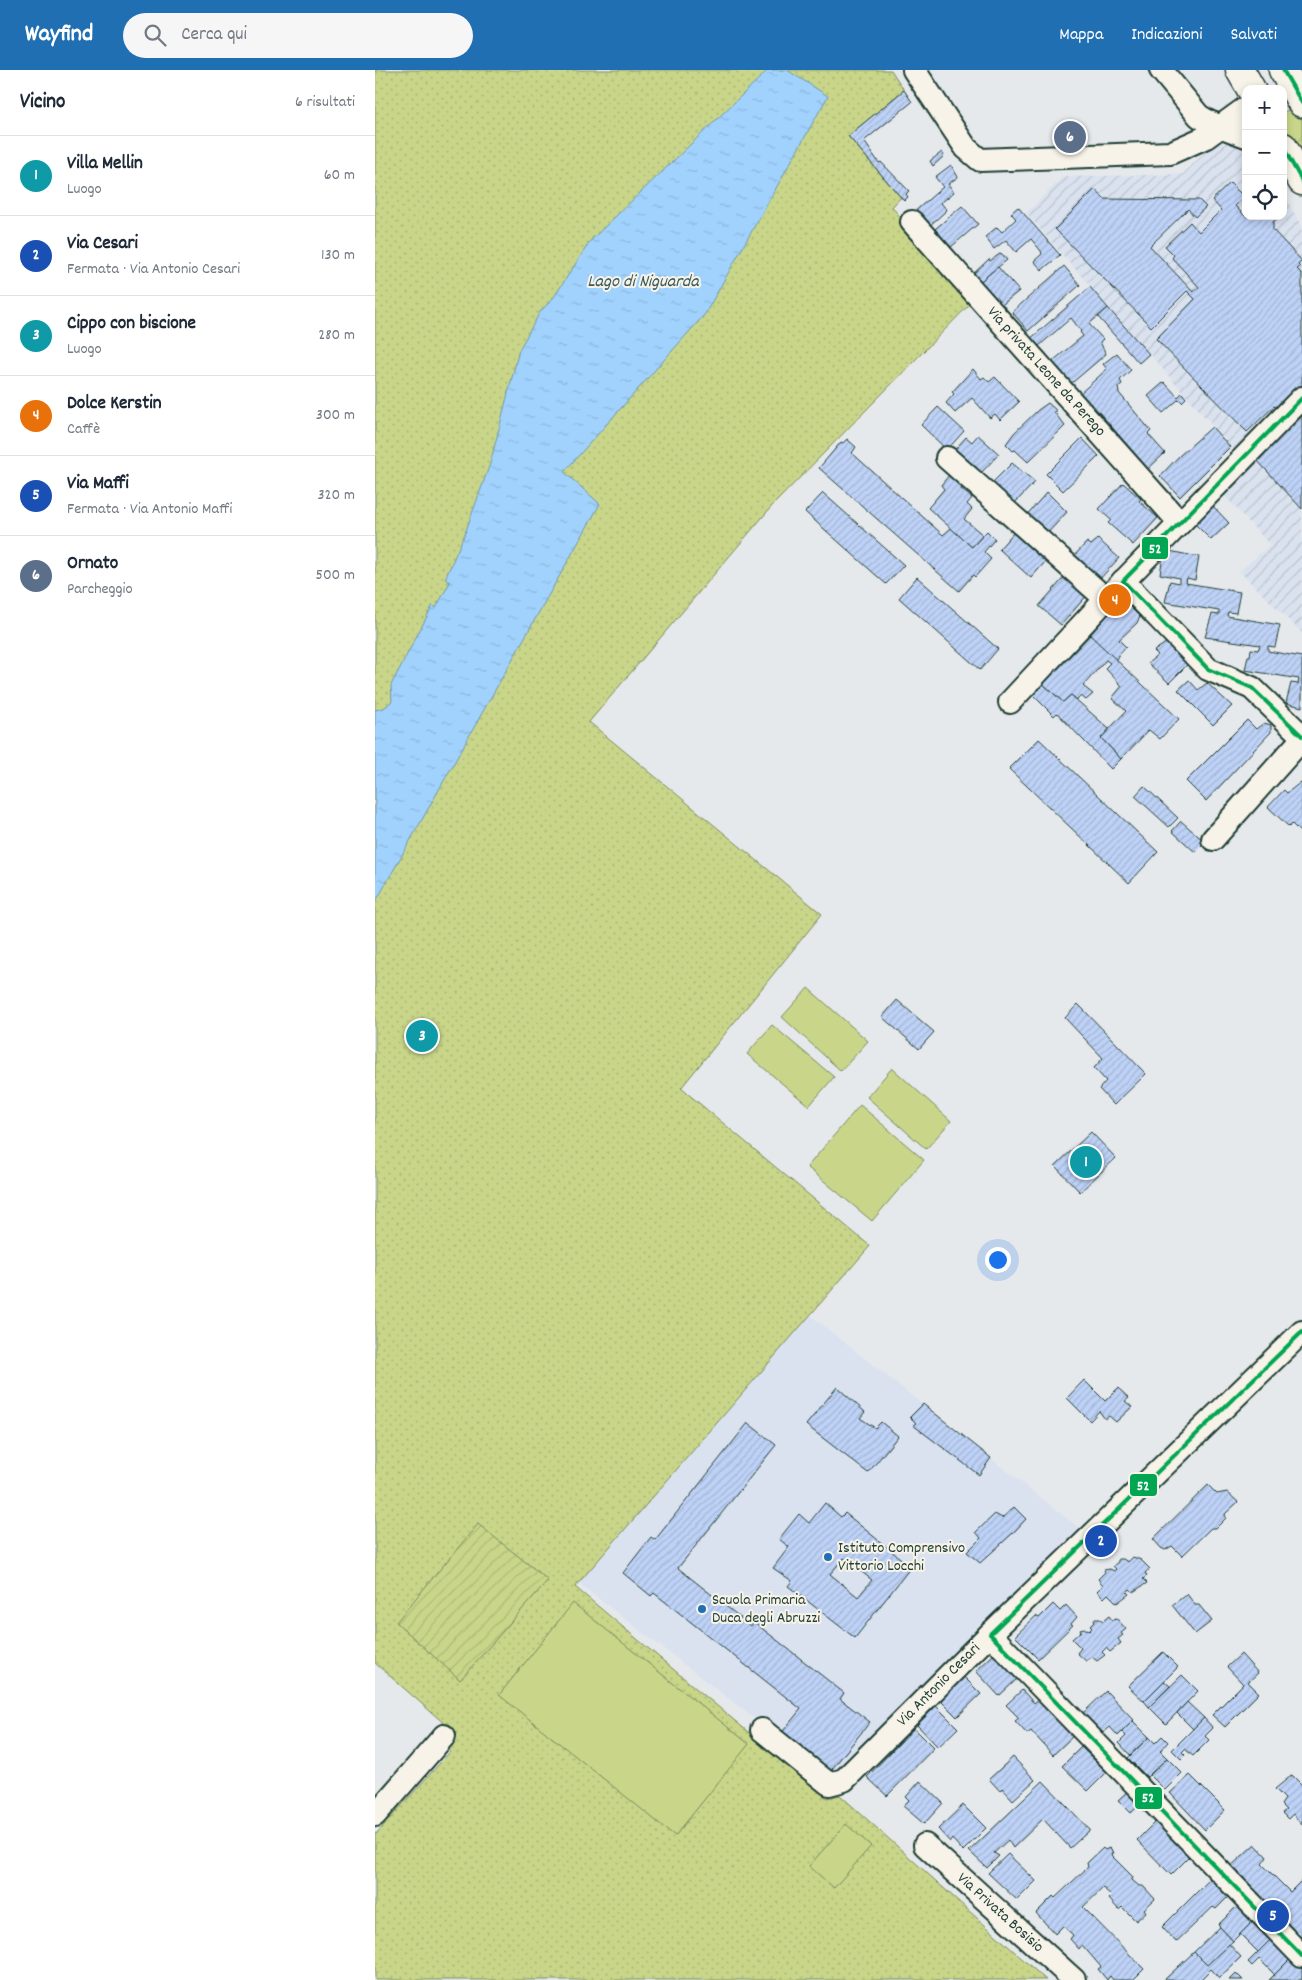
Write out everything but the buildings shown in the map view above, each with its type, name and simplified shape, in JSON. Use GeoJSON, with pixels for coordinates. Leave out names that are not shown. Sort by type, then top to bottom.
{"type":"FeatureCollection","features":[{"type":"Feature","properties":{"kind":"main road"},"geometry":{"type":"LineString","coordinates":[[1240,70],[1243,85]]}},
{"type":"Feature","properties":{"kind":"main road"},"geometry":{"type":"LineString","coordinates":[[1278,85],[1283,70]]}},
{"type":"Feature","properties":{"kind":"main road"},"geometry":{"type":"LineString","coordinates":[[1283,70],[1302,103]]}},
{"type":"Feature","properties":{"kind":"street"},"geometry":{"type":"LineString","coordinates":[[914,70],[966,148],[980,160],[1163,154],[1199,140],[1242,106]]}},
{"type":"Feature","properties":{"kind":"street"},"geometry":{"type":"LineString","coordinates":[[1161,70],[1199,116],[1242,135]]}},
{"type":"Feature","properties":{"kind":"street","name":"Via privata Leone da Perego"},"geometry":{"type":"LineString","coordinates":[[912,222],[1180,523]]}},
{"type":"Feature","properties":{"kind":"street"},"geometry":{"type":"LineString","coordinates":[[1010,702],[1123,581],[1302,398]]}},
{"type":"Feature","properties":{"kind":"street"},"geometry":{"type":"LineString","coordinates":[[947,458],[1106,599]]}},
{"type":"Feature","properties":{"kind":"street"},"geometry":{"type":"LineString","coordinates":[[1123,581],[1208,669],[1252,688],[1302,738],[1213,839]]}},
{"type":"Feature","properties":{"kind":"street","name":"Via Antonio Cesari"},"geometry":{"type":"LineString","coordinates":[[762,1730],[829,1784],[844,1780],[990,1634],[1302,1332]]}},
{"type":"Feature","properties":{"kind":"street"},"geometry":{"type":"LineString","coordinates":[[990,1634],[1302,1956]]}},
{"type":"Feature","properties":{"kind":"street"},"geometry":{"type":"LineString","coordinates":[[375,1815],[423,1752],[444,1736]]}},
{"type":"Feature","properties":{"kind":"street","name":"Via Privata Bosisio"},"geometry":{"type":"LineString","coordinates":[[925,1845],[1074,1980]]}},
{"type":"Feature","properties":{"kind":"shaded area"},"geometry":{"type":"Polygon","coordinates":[[[1230,142],[1242,147],[1242,220],[1287,220],[1287,200],[1302,227],[1302,633],[1239,571],[1270,545],[1219,490],[1245,463],[1026,213],[1063,177],[1183,174],[1212,145],[1230,142]]]}},
{"type":"Feature","properties":{"kind":"shaded area","name":"Istituto Comprensivo Vittorio Locchi"},"geometry":{"type":"Polygon","coordinates":[[[810,1315],[1084,1532],[830,1777],[577,1582],[810,1315]]]}},
{"type":"Feature","properties":{"kind":"green space"},"geometry":{"type":"Polygon","coordinates":[[[375,70],[891,70],[904,90],[848,136],[901,197],[892,207],[972,302],[772,506],[589,722],[822,914],[681,1088],[870,1246],[575,1587],[827,1798],[840,1795],[1046,1980],[375,1980],[375,1835],[450,1752],[446,1725],[375,1663],[375,70]]]}},
{"type":"Feature","properties":{"kind":"green space"},"geometry":{"type":"Polygon","coordinates":[[[1294,106],[1302,120],[1302,167],[1287,140],[1287,110],[1294,106]]]}},
{"type":"Feature","properties":{"kind":"green space"},"geometry":{"type":"Polygon","coordinates":[[[808,988],[868,1041],[841,1071],[782,1017],[808,988]]]}},
{"type":"Feature","properties":{"kind":"green space"},"geometry":{"type":"Polygon","coordinates":[[[772,1025],[834,1077],[809,1106],[747,1054],[772,1025]]]}},
{"type":"Feature","properties":{"kind":"green space"},"geometry":{"type":"Polygon","coordinates":[[[892,1068],[951,1121],[926,1149],[867,1097],[892,1068]]]}},
{"type":"Feature","properties":{"kind":"green space"},"geometry":{"type":"Polygon","coordinates":[[[860,1105],[924,1160],[872,1221],[807,1167],[860,1105]]]}},
{"type":"Feature","properties":{"kind":"green space"},"geometry":{"type":"Polygon","coordinates":[[[478,1524],[548,1580],[460,1680],[396,1622],[478,1524]]]}},
{"type":"Feature","properties":{"kind":"green space"},"geometry":{"type":"Polygon","coordinates":[[[573,1603],[749,1744],[675,1836],[499,1695],[573,1603]]]}},
{"type":"Feature","properties":{"kind":"green space"},"geometry":{"type":"Polygon","coordinates":[[[846,1824],[871,1846],[834,1888],[809,1866],[846,1824]]]}},
{"type":"Feature","properties":{"kind":"water","name":"Lago di Niguarda"},"geometry":{"type":"Polygon","coordinates":[[[768,70],[787,70],[828,96],[705,314],[564,472],[600,504],[375,903],[375,710],[384,708],[392,701],[391,685],[433,605],[436,608],[450,582],[445,579],[465,533],[490,464],[519,350],[540,312],[554,297],[591,240],[768,70]]]}},
{"type":"Feature","properties":{"kind":"transit line","name":"52"},"geometry":{"type":"LineString","coordinates":[[1283,70],[1302,103]]}},
{"type":"Feature","properties":{"kind":"transit line","name":"52"},"geometry":{"type":"LineString","coordinates":[[1287,154],[1302,181]]}},
{"type":"Feature","properties":{"kind":"transit line","name":"52"},"geometry":{"type":"LineString","coordinates":[[1302,398],[1123,581],[1208,669],[1252,688],[1302,736]]}},
{"type":"Feature","properties":{"kind":"transit line","name":"52"},"geometry":{"type":"LineString","coordinates":[[1302,1332],[990,1634],[1302,1956]]}},
{"type":"Feature","properties":{"kind":"place","name":"Ornato"},"geometry":{"type":"Point","coordinates":[1070,137]}},
{"type":"Feature","properties":{"kind":"place","name":"Dolce Kerstin"},"geometry":{"type":"Point","coordinates":[1115,600]}},
{"type":"Feature","properties":{"kind":"place","name":"Cippo con biscione"},"geometry":{"type":"Point","coordinates":[422,1036]}},
{"type":"Feature","properties":{"kind":"place","name":"Villa Mellin"},"geometry":{"type":"Point","coordinates":[1086,1162]}},
{"type":"Feature","properties":{"kind":"place","name":"Via Cesari"},"geometry":{"type":"Point","coordinates":[1101,1541]}},
{"type":"Feature","properties":{"kind":"place","name":"Istituto Comprensivo Vittorio Locchi"},"geometry":{"type":"Point","coordinates":[828,1557]}},
{"type":"Feature","properties":{"kind":"place","name":"Scuola Primaria Duca degli Abruzzi"},"geometry":{"type":"Point","coordinates":[702,1609]}},
{"type":"Feature","properties":{"kind":"place","name":"Via Maffi"},"geometry":{"type":"Point","coordinates":[1273,1916]}}]}
